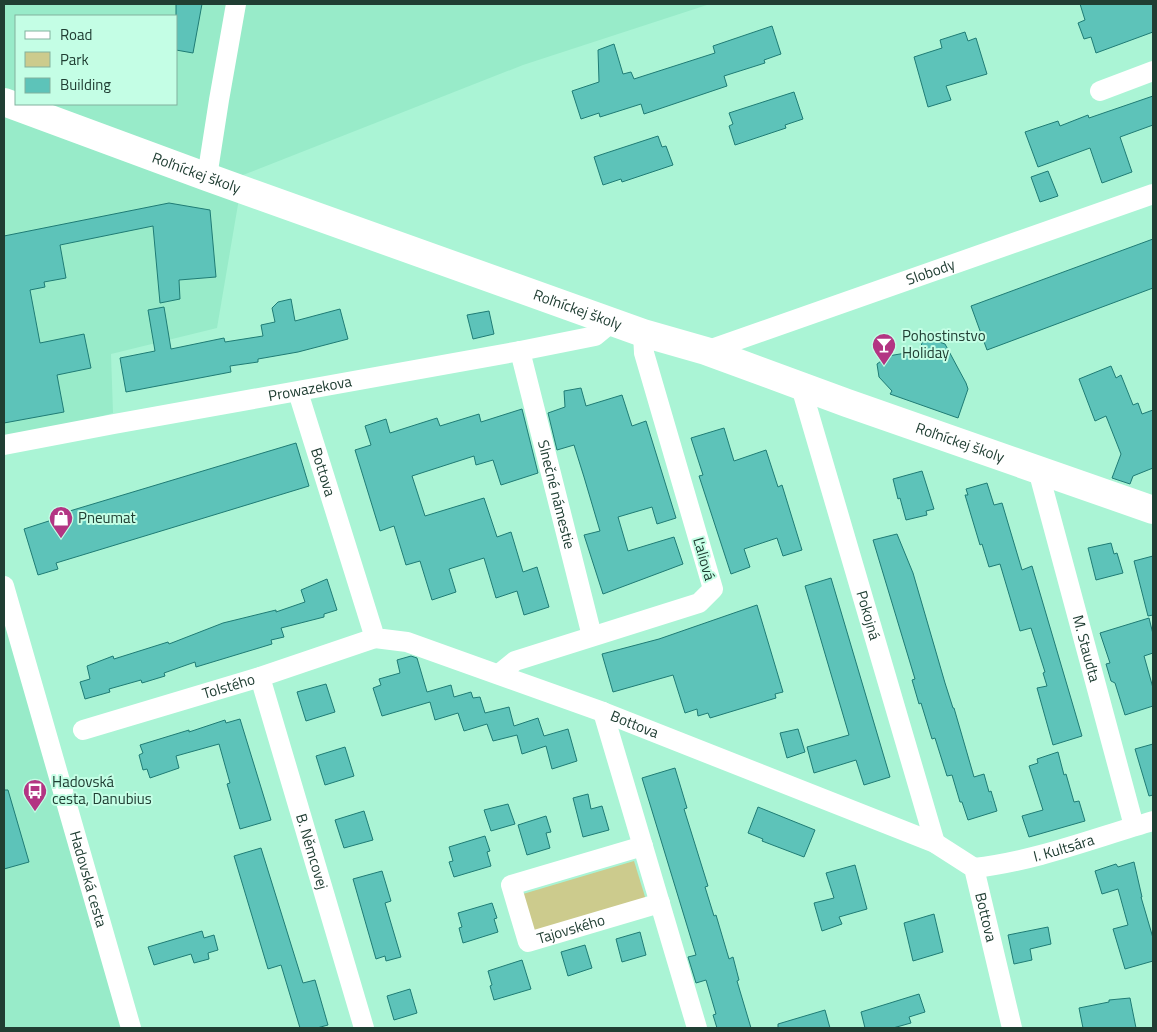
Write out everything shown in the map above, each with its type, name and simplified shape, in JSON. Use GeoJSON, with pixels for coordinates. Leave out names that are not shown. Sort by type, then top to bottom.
{"type":"FeatureCollection","features":[{"type":"Feature","properties":{"kind":"main road","name":"Roľníckej školy"},"geometry":{"type":"LineString","coordinates":[[4,102],[642,333],[706,351],[1153,510]]}},
{"type":"Feature","properties":{"kind":"street"},"geometry":{"type":"LineString","coordinates":[[207,177],[236,4]]}},
{"type":"Feature","properties":{"kind":"street"},"geometry":{"type":"LineString","coordinates":[[1100,91],[1153,71]]}},
{"type":"Feature","properties":{"kind":"street","name":"Slobody"},"geometry":{"type":"LineString","coordinates":[[706,351],[1153,194]]}},
{"type":"Feature","properties":{"kind":"street","name":"Prowazekova"},"geometry":{"type":"LineString","coordinates":[[4,446],[114,424],[298,392],[595,336],[612,322]]}},
{"type":"Feature","properties":{"kind":"street","name":"Ľaliová"},"geometry":{"type":"LineString","coordinates":[[499,674],[515,661],[699,603],[713,589],[644,353],[642,333]]}},
{"type":"Feature","properties":{"kind":"street","name":"Slnečné námestie"},"geometry":{"type":"LineString","coordinates":[[520,351],[592,636]]}},
{"type":"Feature","properties":{"kind":"street","name":"Pokojná"},"geometry":{"type":"LineString","coordinates":[[801,386],[936,843]]}},
{"type":"Feature","properties":{"kind":"street","name":"Bottova"},"geometry":{"type":"LineString","coordinates":[[298,392],[375,638],[406,642],[603,712],[936,843],[974,868],[1012,1028]]}},
{"type":"Feature","properties":{"kind":"street","name":"M. Staudta"},"geometry":{"type":"LineString","coordinates":[[1038,470],[1144,824]]}},
{"type":"Feature","properties":{"kind":"street","name":"Hadovská cesta"},"geometry":{"type":"LineString","coordinates":[[4,586],[131,1028]]}},
{"type":"Feature","properties":{"kind":"street","name":"Tolstého"},"geometry":{"type":"LineString","coordinates":[[83,730],[260,677],[375,638]]}},
{"type":"Feature","properties":{"kind":"street","name":"B. Němcovej"},"geometry":{"type":"LineString","coordinates":[[260,677],[364,1028]]}},
{"type":"Feature","properties":{"kind":"street"},"geometry":{"type":"LineString","coordinates":[[603,712],[697,1028]]}},
{"type":"Feature","properties":{"kind":"street","name":"I. Kultsára"},"geometry":{"type":"LineString","coordinates":[[974,868],[998,865],[1077,846],[1144,824]]}},
{"type":"Feature","properties":{"kind":"street","name":"Tajovského"},"geometry":{"type":"LineString","coordinates":[[643,846],[511,885],[516,904],[528,942],[660,903]]}},
{"type":"Feature","properties":{"kind":"shaded area"},"geometry":{"type":"Polygon","coordinates":[[[4,4],[710,4],[523,65],[243,175],[217,328],[111,354],[113,413],[4,444],[4,4]]]}},
{"type":"Feature","properties":{"kind":"shaded area"},"geometry":{"type":"Polygon","coordinates":[[[4,587],[131,1028],[4,1028],[4,587]]]}},
{"type":"Feature","properties":{"kind":"green space"},"geometry":{"type":"Polygon","coordinates":[[[634,861],[646,900],[535,933],[523,894],[634,861]]]}},
{"type":"Feature","properties":{"kind":"building"},"geometry":{"type":"Polygon","coordinates":[[[176,4],[202,4],[193,53],[178,50],[178,15],[176,15],[176,4]]]}},
{"type":"Feature","properties":{"kind":"building"},"geometry":{"type":"Polygon","coordinates":[[[1080,4],[1153,4],[1153,32],[1096,53],[1091,37],[1084,39],[1078,23],[1085,20],[1080,4]]]}},
{"type":"Feature","properties":{"kind":"building"},"geometry":{"type":"Polygon","coordinates":[[[772,26],[781,54],[764,60],[765,63],[724,76],[727,86],[644,114],[641,104],[600,117],[599,113],[581,119],[572,91],[599,82],[598,50],[614,44],[623,74],[631,72],[634,79],[715,53],[713,46],[772,26]]]}},
{"type":"Feature","properties":{"kind":"building"},"geometry":{"type":"Polygon","coordinates":[[[965,32],[968,41],[976,38],[987,74],[946,86],[951,100],[928,107],[914,57],[942,48],[940,40],[965,32]]]}},
{"type":"Feature","properties":{"kind":"building"},"geometry":{"type":"Polygon","coordinates":[[[794,92],[803,119],[785,125],[786,128],[735,145],[729,126],[733,124],[729,113],[794,92]]]}},
{"type":"Feature","properties":{"kind":"building"},"geometry":{"type":"Polygon","coordinates":[[[1153,96],[1153,125],[1120,137],[1132,172],[1102,183],[1090,148],[1038,167],[1025,132],[1058,121],[1060,126],[1088,115],[1089,118],[1153,96]]]}},
{"type":"Feature","properties":{"kind":"building"},"geometry":{"type":"Polygon","coordinates":[[[658,136],[662,147],[666,146],[673,165],[622,182],[621,179],[603,185],[594,157],[658,136]]]}},
{"type":"Feature","properties":{"kind":"building"},"geometry":{"type":"Polygon","coordinates":[[[1048,171],[1058,196],[1040,202],[1031,177],[1048,171]]]}},
{"type":"Feature","properties":{"kind":"building"},"geometry":{"type":"Polygon","coordinates":[[[169,203],[210,210],[216,277],[179,280],[180,299],[160,303],[153,226],[60,245],[66,278],[44,282],[45,287],[30,290],[40,343],[84,334],[91,368],[57,375],[64,412],[4,423],[4,236],[169,203]]]}},
{"type":"Feature","properties":{"kind":"building"},"geometry":{"type":"Polygon","coordinates":[[[1153,239],[1153,288],[987,350],[971,306],[1153,239]]]}},
{"type":"Feature","properties":{"kind":"building"},"geometry":{"type":"Polygon","coordinates":[[[291,299],[295,321],[340,309],[348,339],[298,352],[258,359],[258,362],[230,366],[231,372],[126,392],[120,358],[155,351],[148,310],[164,307],[171,349],[224,338],[225,342],[263,336],[261,325],[275,322],[272,308],[278,302],[291,299]]]}},
{"type":"Feature","properties":{"kind":"building"},"geometry":{"type":"Polygon","coordinates":[[[489,311],[494,334],[473,339],[467,315],[489,311]]]}},
{"type":"Feature","properties":{"kind":"building"},"geometry":{"type":"Polygon","coordinates":[[[924,337],[945,344],[966,383],[968,389],[958,418],[890,394],[892,391],[879,377],[877,364],[888,356],[912,352],[918,355],[924,337]]]}},
{"type":"Feature","properties":{"kind":"building"},"geometry":{"type":"Polygon","coordinates":[[[1111,366],[1116,378],[1121,375],[1133,405],[1138,403],[1142,414],[1153,410],[1153,468],[1133,476],[1130,484],[1112,478],[1121,454],[1106,416],[1095,421],[1079,379],[1111,366]]]}},
{"type":"Feature","properties":{"kind":"building"},"geometry":{"type":"Polygon","coordinates":[[[581,388],[586,406],[622,395],[632,426],[646,421],[676,518],[657,524],[652,507],[618,517],[628,551],[674,537],[683,564],[603,594],[584,535],[600,531],[584,477],[574,445],[557,450],[548,413],[565,407],[564,391],[581,388]]]}},
{"type":"Feature","properties":{"kind":"building"},"geometry":{"type":"Polygon","coordinates":[[[522,409],[538,473],[501,485],[493,460],[476,465],[474,456],[412,476],[425,516],[484,498],[497,537],[511,532],[523,572],[537,567],[549,607],[524,615],[517,591],[496,598],[484,558],[449,569],[456,592],[432,600],[420,561],[406,565],[394,526],[380,531],[355,450],[371,445],[365,426],[386,419],[390,433],[437,418],[440,426],[479,414],[481,422],[522,409]]]}},
{"type":"Feature","properties":{"kind":"building"},"geometry":{"type":"Polygon","coordinates":[[[724,428],[734,461],[766,450],[778,487],[782,485],[802,550],[783,556],[777,538],[744,549],[750,567],[731,574],[699,476],[703,475],[691,438],[724,428]]]}},
{"type":"Feature","properties":{"kind":"building"},"geometry":{"type":"Polygon","coordinates":[[[296,443],[309,486],[56,563],[58,569],[38,575],[24,529],[55,519],[54,516],[63,513],[296,443]]]}},
{"type":"Feature","properties":{"kind":"building"},"geometry":{"type":"Polygon","coordinates":[[[922,471],[934,509],[926,511],[927,515],[906,520],[893,479],[922,471]]]}},
{"type":"Feature","properties":{"kind":"building"},"geometry":{"type":"Polygon","coordinates":[[[987,483],[994,505],[1002,503],[1022,570],[1032,566],[1082,736],[1053,745],[1037,688],[1047,686],[1043,673],[1045,672],[1031,628],[1020,631],[1000,564],[989,567],[982,544],[980,545],[965,495],[968,495],[966,489],[987,483]]]}},
{"type":"Feature","properties":{"kind":"building"},"geometry":{"type":"Polygon","coordinates":[[[897,534],[913,573],[974,777],[984,774],[997,811],[968,820],[962,802],[960,802],[952,775],[947,776],[935,738],[932,739],[921,703],[919,704],[912,680],[915,679],[873,540],[897,534]]]}},
{"type":"Feature","properties":{"kind":"building"},"geometry":{"type":"Polygon","coordinates":[[[1111,543],[1114,554],[1117,553],[1123,573],[1096,580],[1088,548],[1111,543]]]}},
{"type":"Feature","properties":{"kind":"building"},"geometry":{"type":"Polygon","coordinates":[[[1153,556],[1153,615],[1148,616],[1134,561],[1153,556]]]}},
{"type":"Feature","properties":{"kind":"building"},"geometry":{"type":"Polygon","coordinates":[[[831,578],[890,777],[864,785],[856,760],[814,773],[807,747],[849,735],[805,586],[831,578]]]}},
{"type":"Feature","properties":{"kind":"building"},"geometry":{"type":"Polygon","coordinates":[[[327,579],[337,610],[324,614],[324,617],[281,628],[284,637],[271,640],[272,644],[196,667],[195,662],[164,673],[165,676],[142,683],[141,680],[109,689],[110,692],[85,699],[80,682],[90,679],[87,666],[113,656],[114,659],[168,642],[169,644],[223,623],[276,610],[276,612],[305,602],[301,590],[327,579]]]}},
{"type":"Feature","properties":{"kind":"building"},"geometry":{"type":"Polygon","coordinates":[[[757,605],[783,692],[775,694],[776,698],[710,718],[708,713],[698,716],[697,709],[685,713],[673,675],[613,692],[602,654],[659,639],[757,605]]]}},
{"type":"Feature","properties":{"kind":"building"},"geometry":{"type":"Polygon","coordinates":[[[1149,618],[1153,634],[1153,653],[1144,656],[1153,688],[1153,706],[1125,715],[1115,683],[1111,681],[1106,664],[1110,663],[1100,633],[1149,618]]]}},
{"type":"Feature","properties":{"kind":"building"},"geometry":{"type":"Polygon","coordinates":[[[411,656],[417,658],[427,692],[451,685],[454,697],[471,692],[473,698],[480,697],[485,713],[509,707],[514,726],[538,718],[544,736],[568,729],[577,761],[552,769],[546,746],[522,754],[517,735],[493,741],[487,724],[464,731],[458,713],[435,720],[430,702],[382,716],[373,688],[381,685],[379,679],[400,673],[397,660],[411,656]]]}},
{"type":"Feature","properties":{"kind":"building"},"geometry":{"type":"Polygon","coordinates":[[[326,684],[335,712],[306,721],[297,692],[326,684]]]}},
{"type":"Feature","properties":{"kind":"building"},"geometry":{"type":"Polygon","coordinates":[[[240,719],[271,820],[240,829],[227,784],[230,783],[219,744],[176,756],[179,768],[150,778],[147,769],[143,770],[139,755],[143,753],[140,745],[225,720],[226,723],[240,719]]]}},
{"type":"Feature","properties":{"kind":"building"},"geometry":{"type":"Polygon","coordinates":[[[798,729],[805,752],[787,758],[780,733],[798,729]]]}},
{"type":"Feature","properties":{"kind":"building"},"geometry":{"type":"Polygon","coordinates":[[[1153,744],[1153,795],[1149,796],[1135,749],[1153,744]]]}},
{"type":"Feature","properties":{"kind":"building"},"geometry":{"type":"Polygon","coordinates":[[[345,747],[354,776],[325,785],[316,756],[345,747]]]}},
{"type":"Feature","properties":{"kind":"building"},"geometry":{"type":"Polygon","coordinates":[[[1058,752],[1074,802],[1079,801],[1085,821],[1029,837],[1022,816],[1043,810],[1029,766],[1038,763],[1037,759],[1058,752]]]}},
{"type":"Feature","properties":{"kind":"building"},"geometry":{"type":"Polygon","coordinates":[[[675,768],[687,808],[684,809],[708,886],[705,887],[714,916],[716,915],[729,959],[733,957],[739,980],[737,981],[751,1028],[717,1028],[713,1015],[716,1014],[706,980],[696,983],[688,957],[696,955],[642,778],[675,768]]]}},
{"type":"Feature","properties":{"kind":"building"},"geometry":{"type":"Polygon","coordinates":[[[4,790],[8,790],[29,862],[4,869],[4,790]]]}},
{"type":"Feature","properties":{"kind":"building"},"geometry":{"type":"Polygon","coordinates":[[[588,794],[591,809],[602,806],[609,830],[583,837],[573,798],[588,794]]]}},
{"type":"Feature","properties":{"kind":"building"},"geometry":{"type":"Polygon","coordinates":[[[508,804],[515,824],[491,831],[484,810],[508,804]]]}},
{"type":"Feature","properties":{"kind":"building"},"geometry":{"type":"Polygon","coordinates":[[[758,807],[815,830],[804,857],[762,841],[763,839],[748,833],[758,807]]]}},
{"type":"Feature","properties":{"kind":"building"},"geometry":{"type":"Polygon","coordinates":[[[364,811],[373,840],[344,848],[335,820],[364,811]]]}},
{"type":"Feature","properties":{"kind":"building"},"geometry":{"type":"Polygon","coordinates":[[[546,816],[551,832],[546,833],[550,848],[527,855],[518,825],[546,816]]]}},
{"type":"Feature","properties":{"kind":"building"},"geometry":{"type":"Polygon","coordinates":[[[485,836],[490,851],[487,852],[491,866],[454,877],[449,862],[453,861],[449,847],[485,836]]]}},
{"type":"Feature","properties":{"kind":"building"},"geometry":{"type":"Polygon","coordinates":[[[261,848],[303,983],[315,980],[328,1025],[317,1028],[300,1028],[281,965],[268,969],[234,856],[261,848]]]}},
{"type":"Feature","properties":{"kind":"building"},"geometry":{"type":"Polygon","coordinates":[[[1134,862],[1141,897],[1153,938],[1153,961],[1125,969],[1113,929],[1128,925],[1118,889],[1102,894],[1095,871],[1116,864],[1118,867],[1134,862]]]}},
{"type":"Feature","properties":{"kind":"building"},"geometry":{"type":"Polygon","coordinates":[[[855,865],[867,909],[839,917],[842,924],[822,931],[814,903],[834,898],[826,873],[855,865]]]}},
{"type":"Feature","properties":{"kind":"building"},"geometry":{"type":"Polygon","coordinates":[[[382,871],[391,901],[385,903],[401,957],[386,961],[385,956],[376,959],[353,879],[382,871]]]}},
{"type":"Feature","properties":{"kind":"building"},"geometry":{"type":"Polygon","coordinates":[[[492,903],[497,918],[494,919],[498,932],[463,943],[459,928],[462,927],[458,913],[492,903]]]}},
{"type":"Feature","properties":{"kind":"building"},"geometry":{"type":"Polygon","coordinates":[[[934,914],[943,952],[913,961],[904,923],[934,914]]]}},
{"type":"Feature","properties":{"kind":"building"},"geometry":{"type":"Polygon","coordinates":[[[1048,927],[1051,944],[1030,949],[1032,960],[1014,964],[1008,935],[1048,927]]]}},
{"type":"Feature","properties":{"kind":"building"},"geometry":{"type":"Polygon","coordinates":[[[202,931],[204,938],[214,935],[218,950],[208,953],[209,959],[194,963],[191,954],[154,965],[148,947],[202,931]]]}},
{"type":"Feature","properties":{"kind":"building"},"geometry":{"type":"Polygon","coordinates":[[[640,932],[646,955],[622,962],[616,939],[640,932]]]}},
{"type":"Feature","properties":{"kind":"building"},"geometry":{"type":"Polygon","coordinates":[[[585,945],[592,968],[568,976],[561,952],[585,945]]]}},
{"type":"Feature","properties":{"kind":"building"},"geometry":{"type":"Polygon","coordinates":[[[522,960],[531,989],[494,1000],[488,971],[522,960]]]}},
{"type":"Feature","properties":{"kind":"building"},"geometry":{"type":"Polygon","coordinates":[[[410,989],[417,1013],[394,1020],[387,996],[410,989]]]}},
{"type":"Feature","properties":{"kind":"building"},"geometry":{"type":"Polygon","coordinates":[[[919,994],[925,1012],[909,1017],[911,1023],[893,1028],[865,1028],[861,1012],[919,994]]]}},
{"type":"Feature","properties":{"kind":"building"},"geometry":{"type":"Polygon","coordinates":[[[1130,998],[1136,1028],[1083,1028],[1079,1008],[1109,1002],[1109,1000],[1130,998]]]}},
{"type":"Feature","properties":{"kind":"building"},"geometry":{"type":"Polygon","coordinates":[[[825,1010],[830,1028],[778,1028],[778,1024],[825,1010]]]}},
{"type":"Feature","properties":{"kind":"place","name":"Pohostinstvo Holiday"},"geometry":{"type":"Point","coordinates":[884,366]}},
{"type":"Feature","properties":{"kind":"place","name":"Pneumat"},"geometry":{"type":"Point","coordinates":[61,539]}},
{"type":"Feature","properties":{"kind":"place","name":"Hadovská cesta, Danubius"},"geometry":{"type":"Point","coordinates":[35,812]}}]}
